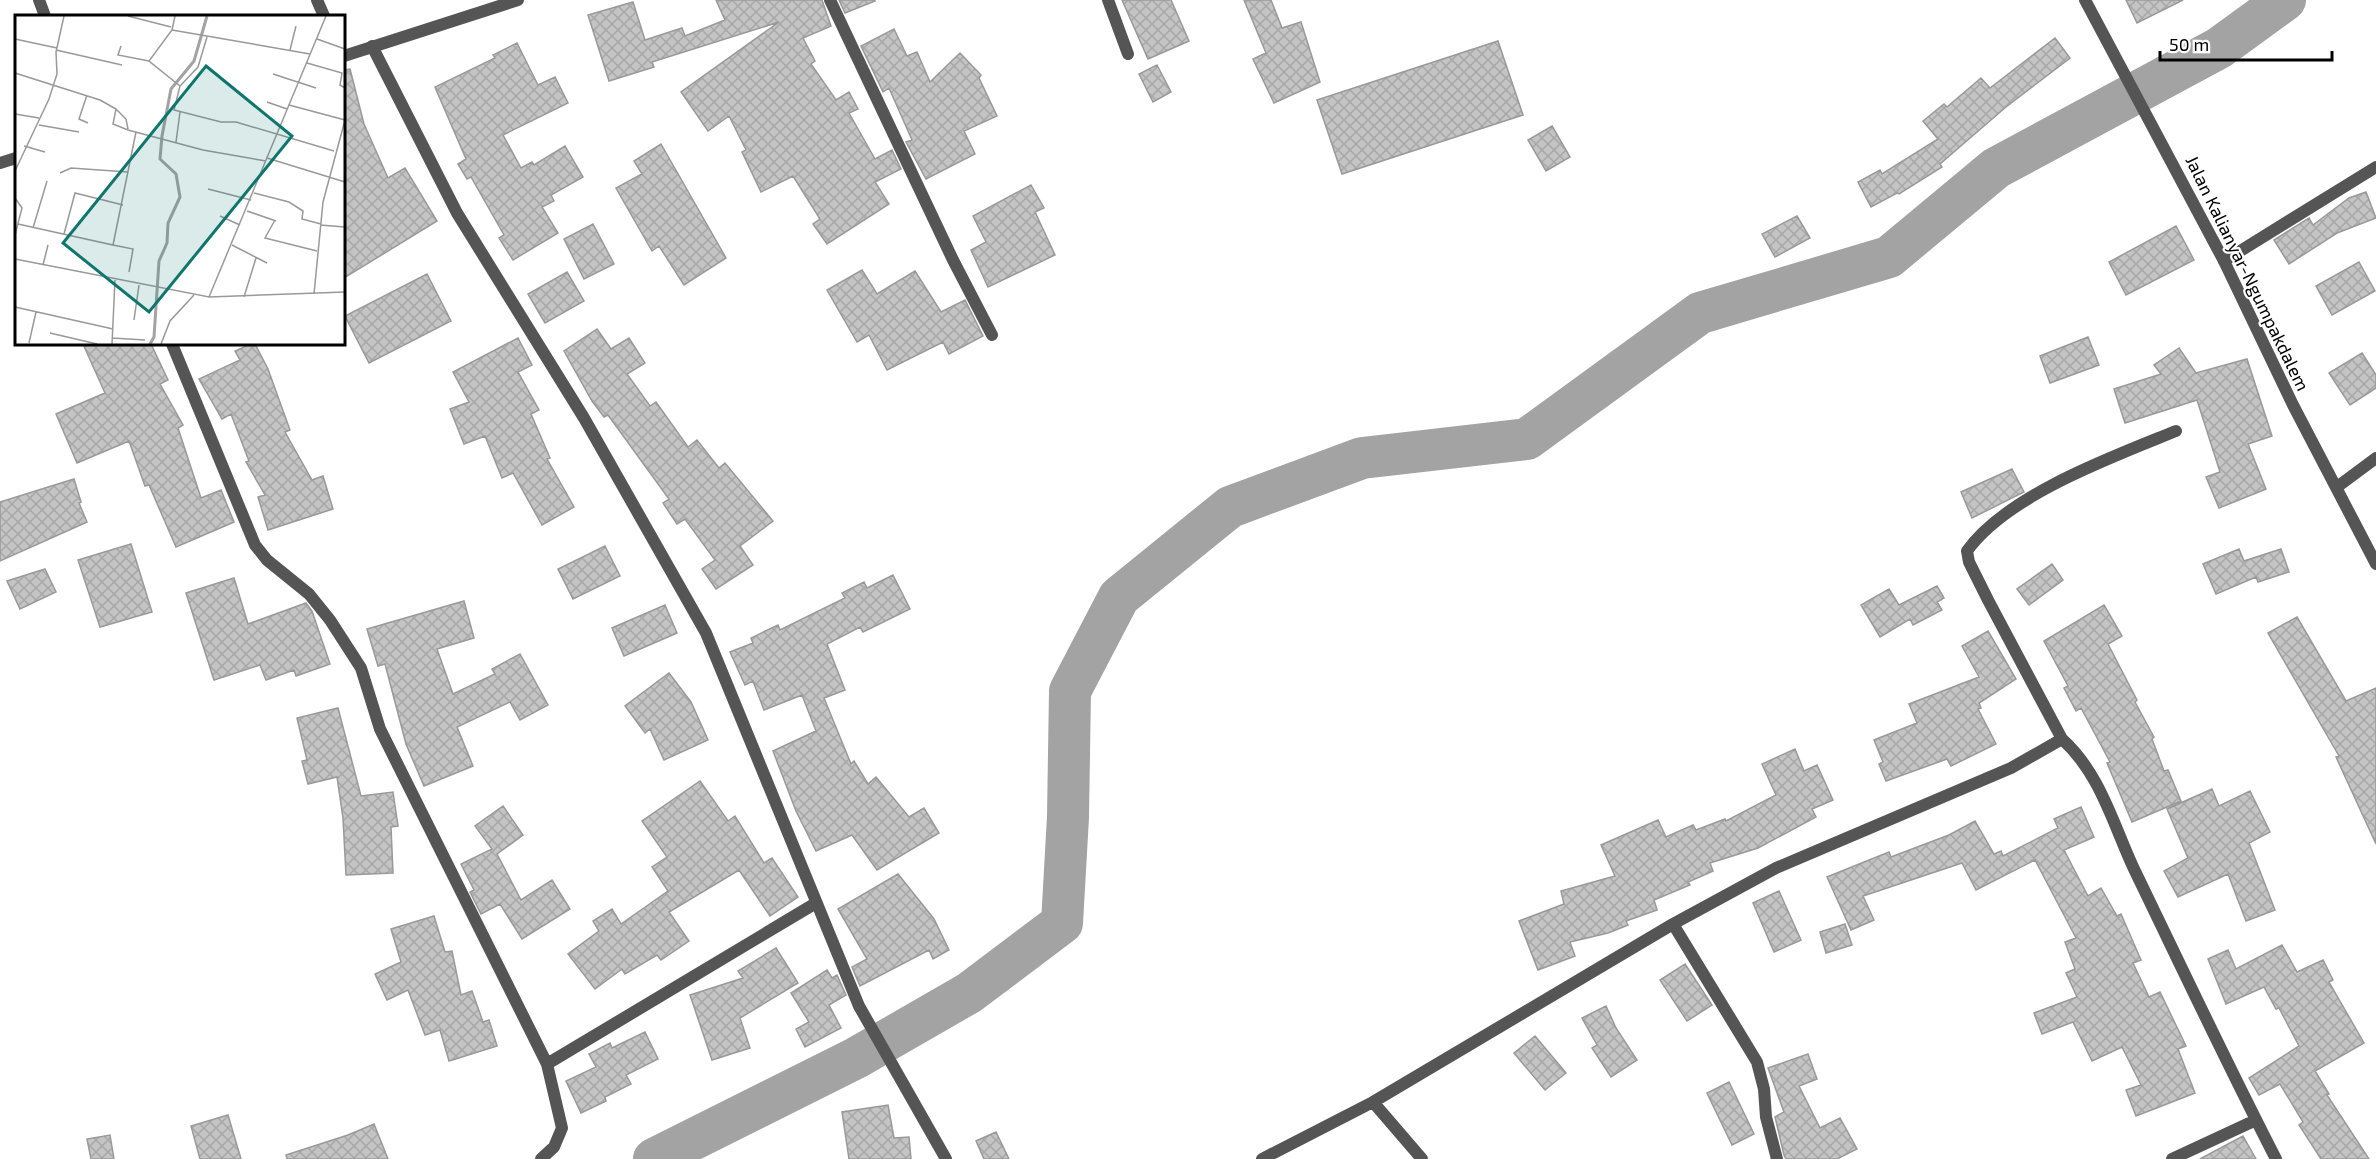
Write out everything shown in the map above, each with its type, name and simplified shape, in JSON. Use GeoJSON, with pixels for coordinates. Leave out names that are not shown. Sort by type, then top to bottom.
{"type":"FeatureCollection","features":[{"type":"Feature","properties":{"kind":"street"},"geometry":{"type":"LineString","coordinates":[[39,0],[45,15]]}},
{"type":"Feature","properties":{"kind":"street"},"geometry":{"type":"LineString","coordinates":[[317,0],[324,15]]}},
{"type":"Feature","properties":{"kind":"street"},"geometry":{"type":"LineString","coordinates":[[345,56],[518,0]]}},
{"type":"Feature","properties":{"kind":"street"},"geometry":{"type":"LineString","coordinates":[[830,0],[953,260],[992,335]]}},
{"type":"Feature","properties":{"kind":"street"},"geometry":{"type":"LineString","coordinates":[[1108,0],[1128,54]]}},
{"type":"Feature","properties":{"kind":"street","name":"Jalan Kalianyar-Ngumpakdalem"},"geometry":{"type":"LineString","coordinates":[[2085,0],[2163,142],[2224,261],[2293,405],[2376,564]]}},
{"type":"Feature","properties":{"kind":"street"},"geometry":{"type":"LineString","coordinates":[[372,46],[457,213],[584,418],[706,633],[859,1006],[892,1068],[946,1159]]}},
{"type":"Feature","properties":{"kind":"street"},"geometry":{"type":"LineString","coordinates":[[0,163],[15,158]]}},
{"type":"Feature","properties":{"kind":"street"},"geometry":{"type":"LineString","coordinates":[[2224,261],[2376,167]]}},
{"type":"Feature","properties":{"kind":"street"},"geometry":{"type":"LineString","coordinates":[[172,345],[255,545],[267,560],[316,603],[330,620],[361,669],[380,729],[547,1064],[562,1128],[554,1147],[541,1159]]}},
{"type":"Feature","properties":{"kind":"street"},"geometry":{"type":"LineString","coordinates":[[2176,431],[2097,463],[2006,512],[1978,537],[1967,552],[1988,600],[2062,739],[2073,749],[2096,781],[2128,855],[2276,1159]]}},
{"type":"Feature","properties":{"kind":"street"},"geometry":{"type":"LineString","coordinates":[[2337,487],[2376,458]]}},
{"type":"Feature","properties":{"kind":"street"},"geometry":{"type":"LineString","coordinates":[[1262,1159],[1373,1102],[1673,924],[1776,868],[1992,776],[2062,739]]}},
{"type":"Feature","properties":{"kind":"street"},"geometry":{"type":"LineString","coordinates":[[547,1064],[816,903]]}},
{"type":"Feature","properties":{"kind":"street"},"geometry":{"type":"LineString","coordinates":[[1673,924],[1757,1062],[1764,1089],[1766,1117],[1777,1159]]}},
{"type":"Feature","properties":{"kind":"street"},"geometry":{"type":"LineString","coordinates":[[1373,1102],[1422,1159]]}},
{"type":"Feature","properties":{"kind":"street"},"geometry":{"type":"LineString","coordinates":[[2172,1159],[2256,1120]]}},
{"type":"Feature","properties":{"kind":"building"},"geometry":{"type":"Polygon","coordinates":[[[716,0],[822,0],[831,26],[803,38],[815,61],[811,64],[836,100],[849,92],[858,109],[849,113],[875,159],[892,150],[901,169],[875,182],[889,204],[827,244],[813,224],[820,219],[793,176],[761,192],[742,152],[746,150],[729,116],[708,131],[681,92],[779,22],[652,62],[654,67],[609,81],[588,15],[633,2],[645,40],[682,28],[685,36],[725,20],[716,0]]]}},
{"type":"Feature","properties":{"kind":"building"},"geometry":{"type":"Polygon","coordinates":[[[839,0],[875,0],[875,1],[845,13],[839,0]]]}},
{"type":"Feature","properties":{"kind":"building"},"geometry":{"type":"Polygon","coordinates":[[[1122,0],[1171,0],[1189,41],[1148,59],[1122,0]]]}},
{"type":"Feature","properties":{"kind":"building"},"geometry":{"type":"Polygon","coordinates":[[[1244,0],[1271,0],[1282,28],[1301,22],[1320,82],[1274,103],[1253,59],[1266,53],[1244,0]]]}},
{"type":"Feature","properties":{"kind":"building"},"geometry":{"type":"Polygon","coordinates":[[[2126,0],[2183,0],[2137,23],[2126,0]]]}},
{"type":"Feature","properties":{"kind":"building"},"geometry":{"type":"Polygon","coordinates":[[[894,29],[907,56],[917,52],[930,82],[960,53],[981,75],[979,78],[997,116],[964,131],[975,154],[926,179],[906,142],[912,140],[889,88],[883,92],[861,46],[894,29]]]}},
{"type":"Feature","properties":{"kind":"building"},"geometry":{"type":"Polygon","coordinates":[[[2055,38],[2070,58],[2006,107],[1940,164],[1942,167],[1899,194],[1871,207],[1858,182],[1880,170],[1882,174],[1938,139],[1923,121],[1944,104],[1947,107],[1981,78],[1990,88],[2055,38]]]}},
{"type":"Feature","properties":{"kind":"building"},"geometry":{"type":"Polygon","coordinates":[[[1498,41],[1523,115],[1342,174],[1317,100],[1498,41]]]}},
{"type":"Feature","properties":{"kind":"building"},"geometry":{"type":"Polygon","coordinates":[[[517,43],[538,85],[555,77],[568,103],[503,135],[521,168],[532,162],[534,165],[565,146],[583,177],[551,195],[554,201],[542,207],[558,233],[513,260],[499,238],[504,235],[471,177],[467,179],[458,164],[466,159],[435,87],[495,58],[493,55],[517,43]]]}},
{"type":"Feature","properties":{"kind":"building"},"geometry":{"type":"Polygon","coordinates":[[[1157,65],[1171,92],[1153,102],[1139,74],[1157,65]]]}},
{"type":"Feature","properties":{"kind":"building"},"geometry":{"type":"Polygon","coordinates":[[[350,69],[364,124],[388,178],[405,168],[437,221],[345,277],[345,70],[350,69]]]}},
{"type":"Feature","properties":{"kind":"building"},"geometry":{"type":"Polygon","coordinates":[[[1552,126],[1570,157],[1546,171],[1528,140],[1552,126]]]}},
{"type":"Feature","properties":{"kind":"building"},"geometry":{"type":"Polygon","coordinates":[[[661,144],[726,258],[684,285],[659,246],[652,251],[616,188],[642,174],[634,161],[661,144]]]}},
{"type":"Feature","properties":{"kind":"building"},"geometry":{"type":"Polygon","coordinates":[[[1031,185],[1044,208],[1035,212],[1055,255],[988,287],[971,250],[986,242],[973,216],[1031,185]]]}},
{"type":"Feature","properties":{"kind":"building"},"geometry":{"type":"Polygon","coordinates":[[[2366,192],[2376,218],[2337,233],[2289,264],[2274,240],[2309,218],[2313,225],[2349,198],[2366,192]]]}},
{"type":"Feature","properties":{"kind":"building"},"geometry":{"type":"Polygon","coordinates":[[[1797,216],[1810,238],[1775,257],[1762,234],[1797,216]]]}},
{"type":"Feature","properties":{"kind":"building"},"geometry":{"type":"Polygon","coordinates":[[[593,224],[614,264],[584,279],[564,239],[593,224]]]}},
{"type":"Feature","properties":{"kind":"building"},"geometry":{"type":"Polygon","coordinates":[[[2176,226],[2194,260],[2126,295],[2109,262],[2176,226]]]}},
{"type":"Feature","properties":{"kind":"building"},"geometry":{"type":"Polygon","coordinates":[[[2359,262],[2375,291],[2332,315],[2316,286],[2359,262]]]}},
{"type":"Feature","properties":{"kind":"building"},"geometry":{"type":"Polygon","coordinates":[[[862,270],[877,294],[915,271],[941,312],[965,300],[983,336],[949,354],[943,342],[887,370],[869,335],[857,342],[827,290],[862,270]]]}},
{"type":"Feature","properties":{"kind":"building"},"geometry":{"type":"Polygon","coordinates":[[[567,272],[584,301],[545,323],[528,294],[567,272]]]}},
{"type":"Feature","properties":{"kind":"building"},"geometry":{"type":"Polygon","coordinates":[[[427,274],[451,321],[369,363],[345,316],[427,274]]]}},
{"type":"Feature","properties":{"kind":"building"},"geometry":{"type":"Polygon","coordinates":[[[597,329],[611,349],[629,338],[645,363],[627,374],[650,406],[656,402],[688,447],[697,440],[719,468],[725,463],[773,521],[740,546],[753,565],[716,589],[702,569],[715,560],[685,519],[677,524],[663,503],[669,499],[608,415],[604,417],[592,401],[564,351],[597,329]]]}},
{"type":"Feature","properties":{"kind":"building"},"geometry":{"type":"Polygon","coordinates":[[[2088,337],[2099,365],[2050,383],[2040,356],[2088,337]]]}},
{"type":"Feature","properties":{"kind":"building"},"geometry":{"type":"Polygon","coordinates":[[[518,338],[532,365],[518,372],[539,410],[531,414],[550,458],[547,459],[574,507],[542,525],[513,473],[502,478],[485,436],[464,444],[450,409],[469,402],[453,372],[518,338]]]}},
{"type":"Feature","properties":{"kind":"building"},"geometry":{"type":"Polygon","coordinates":[[[83,345],[151,345],[168,380],[160,384],[183,425],[178,428],[201,498],[221,490],[234,522],[176,547],[149,485],[145,486],[129,441],[77,463],[56,414],[105,393],[83,345]]]}},
{"type":"Feature","properties":{"kind":"building"},"geometry":{"type":"Polygon","coordinates":[[[249,345],[256,345],[268,369],[290,430],[285,432],[312,480],[323,476],[333,509],[268,530],[258,497],[265,495],[246,462],[249,461],[231,414],[222,419],[199,379],[240,360],[235,351],[249,345]]]}},
{"type":"Feature","properties":{"kind":"building"},"geometry":{"type":"Polygon","coordinates":[[[2179,348],[2196,373],[2247,359],[2272,436],[2248,444],[2266,489],[2219,508],[2206,477],[2220,472],[2197,400],[2125,423],[2114,389],[2161,374],[2154,365],[2179,348]]]}},
{"type":"Feature","properties":{"kind":"building"},"geometry":{"type":"Polygon","coordinates":[[[2362,353],[2376,375],[2376,388],[2350,405],[2329,373],[2362,353]]]}},
{"type":"Feature","properties":{"kind":"building"},"geometry":{"type":"Polygon","coordinates":[[[2012,469],[2024,492],[1972,518],[1961,492],[2012,469]]]}},
{"type":"Feature","properties":{"kind":"building"},"geometry":{"type":"Polygon","coordinates":[[[74,479],[81,502],[79,503],[87,522],[0,561],[0,502],[74,479]]]}},
{"type":"Feature","properties":{"kind":"building"},"geometry":{"type":"Polygon","coordinates":[[[131,544],[152,612],[100,627],[78,560],[131,544]]]}},
{"type":"Feature","properties":{"kind":"building"},"geometry":{"type":"Polygon","coordinates":[[[605,546],[620,576],[573,599],[558,569],[605,546]]]}},
{"type":"Feature","properties":{"kind":"building"},"geometry":{"type":"Polygon","coordinates":[[[2239,549],[2244,561],[2281,549],[2289,572],[2258,582],[2256,577],[2216,594],[2203,564],[2239,549]]]}},
{"type":"Feature","properties":{"kind":"building"},"geometry":{"type":"Polygon","coordinates":[[[2052,564],[2063,580],[2029,605],[2017,589],[2052,564]]]}},
{"type":"Feature","properties":{"kind":"building"},"geometry":{"type":"Polygon","coordinates":[[[45,569],[56,592],[20,609],[7,581],[45,569]]]}},
{"type":"Feature","properties":{"kind":"building"},"geometry":{"type":"Polygon","coordinates":[[[893,575],[910,609],[863,632],[860,627],[827,644],[845,690],[824,698],[851,764],[854,761],[868,784],[876,777],[909,817],[924,808],[939,833],[877,870],[852,835],[816,851],[796,811],[773,751],[816,731],[802,695],[764,710],[753,681],[745,685],[730,652],[753,643],[751,638],[778,625],[780,630],[845,598],[842,593],[864,582],[867,588],[893,575]]]}},
{"type":"Feature","properties":{"kind":"building"},"geometry":{"type":"Polygon","coordinates":[[[234,578],[248,624],[306,603],[312,611],[330,664],[296,676],[294,670],[266,680],[260,665],[214,680],[186,593],[234,578]]]}},
{"type":"Feature","properties":{"kind":"building"},"geometry":{"type":"Polygon","coordinates":[[[1937,586],[1944,598],[1937,602],[1942,610],[1913,625],[1910,619],[1880,637],[1861,605],[1889,589],[1899,605],[1937,586]]]}},
{"type":"Feature","properties":{"kind":"building"},"geometry":{"type":"Polygon","coordinates":[[[464,601],[474,638],[437,649],[453,694],[495,674],[492,669],[520,654],[548,705],[520,720],[510,702],[457,727],[473,766],[424,786],[406,744],[385,664],[378,666],[367,629],[464,601]]]}},
{"type":"Feature","properties":{"kind":"building"},"geometry":{"type":"Polygon","coordinates":[[[665,605],[677,633],[624,656],[612,628],[665,605]]]}},
{"type":"Feature","properties":{"kind":"building"},"geometry":{"type":"Polygon","coordinates":[[[2104,605],[2122,636],[2108,644],[2154,737],[2152,739],[2164,771],[2168,770],[2181,801],[2132,822],[2107,763],[2110,762],[2081,708],[2076,711],[2064,688],[2068,686],[2044,641],[2104,605]]]}},
{"type":"Feature","properties":{"kind":"building"},"geometry":{"type":"Polygon","coordinates":[[[2297,617],[2346,701],[2376,688],[2376,844],[2336,757],[2339,756],[2268,633],[2297,617]]]}},
{"type":"Feature","properties":{"kind":"building"},"geometry":{"type":"Polygon","coordinates":[[[1988,631],[2016,679],[1979,703],[1981,708],[1978,709],[1996,744],[1951,766],[1947,759],[1886,781],[1879,764],[1883,762],[1874,740],[1917,723],[1909,704],[1979,677],[1962,646],[1988,631]]]}},
{"type":"Feature","properties":{"kind":"building"},"geometry":{"type":"Polygon","coordinates":[[[669,673],[691,702],[708,740],[664,760],[650,729],[645,733],[625,706],[669,673]]]}},
{"type":"Feature","properties":{"kind":"building"},"geometry":{"type":"Polygon","coordinates":[[[338,708],[361,796],[393,792],[398,826],[391,827],[393,873],[346,875],[343,818],[337,777],[308,784],[302,761],[307,760],[297,718],[338,708]]]}},
{"type":"Feature","properties":{"kind":"building"},"geometry":{"type":"Polygon","coordinates":[[[1795,749],[1804,771],[1817,765],[1833,800],[1812,809],[1816,817],[1758,848],[1710,863],[1713,871],[1688,882],[1690,885],[1654,900],[1657,910],[1626,921],[1628,925],[1608,933],[1570,942],[1575,956],[1538,970],[1519,921],[1564,904],[1561,891],[1615,876],[1601,845],[1658,820],[1666,837],[1693,825],[1696,830],[1725,819],[1726,821],[1776,795],[1762,764],[1795,749]]]}},
{"type":"Feature","properties":{"kind":"building"},"geometry":{"type":"Polygon","coordinates":[[[700,781],[728,821],[735,816],[764,863],[772,858],[798,897],[770,916],[739,870],[669,912],[689,941],[661,960],[657,955],[625,974],[622,969],[595,989],[568,954],[599,931],[593,921],[612,909],[621,924],[668,891],[652,867],[667,857],[642,821],[700,781]]]}},
{"type":"Feature","properties":{"kind":"building"},"geometry":{"type":"Polygon","coordinates":[[[2212,789],[2219,806],[2250,791],[2270,832],[2249,843],[2275,910],[2246,921],[2228,874],[2178,897],[2164,871],[2188,858],[2167,809],[2212,789]]]}},
{"type":"Feature","properties":{"kind":"building"},"geometry":{"type":"Polygon","coordinates":[[[503,806],[523,835],[497,854],[521,900],[552,880],[570,909],[522,939],[500,904],[481,914],[470,892],[474,890],[461,864],[492,849],[475,826],[503,806]]]}},
{"type":"Feature","properties":{"kind":"building"},"geometry":{"type":"Polygon","coordinates":[[[2081,807],[2094,837],[2064,850],[2088,896],[2101,888],[2117,916],[2121,914],[2141,960],[2133,963],[2149,997],[2160,992],[2186,1046],[2178,1049],[2195,1093],[2136,1116],[2126,1090],[2141,1085],[2122,1047],[2092,1061],[2073,1022],[2042,1034],[2034,1013],[2077,997],[2066,973],[2075,969],[2065,942],[2076,938],[2035,860],[1976,890],[1962,863],[1863,896],[1874,920],[1851,930],[1827,877],[1889,852],[1891,857],[1949,835],[1975,821],[1994,854],[2001,851],[2003,856],[2058,828],[2054,819],[2081,807]]]}},
{"type":"Feature","properties":{"kind":"building"},"geometry":{"type":"Polygon","coordinates":[[[898,874],[934,919],[949,950],[933,959],[929,950],[860,986],[852,967],[867,959],[838,909],[898,874]]]}},
{"type":"Feature","properties":{"kind":"building"},"geometry":{"type":"Polygon","coordinates":[[[1779,891],[1801,940],[1774,952],[1753,903],[1779,891]]]}},
{"type":"Feature","properties":{"kind":"building"},"geometry":{"type":"Polygon","coordinates":[[[434,916],[445,952],[452,951],[461,995],[472,991],[483,1022],[489,1020],[497,1046],[449,1061],[440,1030],[425,1035],[408,990],[387,1000],[375,974],[401,962],[391,929],[434,916]]]}},
{"type":"Feature","properties":{"kind":"building"},"geometry":{"type":"Polygon","coordinates":[[[1845,924],[1852,945],[1826,953],[1820,932],[1845,924]]]}},
{"type":"Feature","properties":{"kind":"building"},"geometry":{"type":"Polygon","coordinates":[[[2282,945],[2297,972],[2323,960],[2333,980],[2329,982],[2364,1043],[2315,1071],[2329,1094],[2327,1095],[2369,1159],[2321,1159],[2299,1125],[2303,1122],[2280,1084],[2259,1095],[2249,1078],[2299,1046],[2279,1008],[2276,1009],[2264,987],[2226,1004],[2208,959],[2228,950],[2236,969],[2282,945]]]}},
{"type":"Feature","properties":{"kind":"building"},"geometry":{"type":"Polygon","coordinates":[[[776,948],[798,983],[740,1018],[750,1048],[712,1060],[690,995],[743,978],[738,971],[776,948]]]}},
{"type":"Feature","properties":{"kind":"building"},"geometry":{"type":"Polygon","coordinates":[[[1685,964],[1712,1005],[1687,1021],[1660,980],[1685,964]]]}},
{"type":"Feature","properties":{"kind":"building"},"geometry":{"type":"Polygon","coordinates":[[[827,970],[832,978],[837,975],[846,995],[829,1005],[841,1028],[805,1047],[796,1029],[809,1022],[791,993],[827,970]]]}},
{"type":"Feature","properties":{"kind":"building"},"geometry":{"type":"Polygon","coordinates":[[[1606,1006],[1616,1028],[1637,1060],[1611,1077],[1592,1048],[1597,1045],[1582,1018],[1606,1006]]]}},
{"type":"Feature","properties":{"kind":"building"},"geometry":{"type":"Polygon","coordinates":[[[645,1032],[658,1059],[626,1075],[631,1084],[605,1097],[606,1101],[581,1113],[566,1081],[596,1067],[589,1054],[610,1043],[612,1048],[645,1032]]]}},
{"type":"Feature","properties":{"kind":"building"},"geometry":{"type":"Polygon","coordinates":[[[1535,1036],[1566,1073],[1545,1090],[1514,1053],[1535,1036]]]}},
{"type":"Feature","properties":{"kind":"building"},"geometry":{"type":"Polygon","coordinates":[[[1808,1054],[1817,1079],[1799,1086],[1820,1128],[1840,1118],[1857,1149],[1837,1159],[1786,1159],[1784,1155],[1775,1117],[1784,1112],[1768,1068],[1808,1054]]]}},
{"type":"Feature","properties":{"kind":"building"},"geometry":{"type":"Polygon","coordinates":[[[1729,1082],[1754,1134],[1732,1145],[1707,1093],[1729,1082]]]}},
{"type":"Feature","properties":{"kind":"building"},"geometry":{"type":"Polygon","coordinates":[[[888,1105],[894,1138],[909,1137],[911,1159],[849,1159],[842,1112],[888,1105]]]}},
{"type":"Feature","properties":{"kind":"building"},"geometry":{"type":"Polygon","coordinates":[[[228,1115],[241,1159],[200,1159],[191,1126],[228,1115]]]}},
{"type":"Feature","properties":{"kind":"building"},"geometry":{"type":"Polygon","coordinates":[[[374,1124],[388,1159],[287,1159],[286,1155],[374,1124]]]}},
{"type":"Feature","properties":{"kind":"building"},"geometry":{"type":"Polygon","coordinates":[[[996,1132],[1009,1159],[984,1159],[976,1141],[996,1132]]]}},
{"type":"Feature","properties":{"kind":"building"},"geometry":{"type":"Polygon","coordinates":[[[110,1135],[114,1159],[91,1159],[87,1139],[110,1135]]]}},
{"type":"Feature","properties":{"kind":"building"},"geometry":{"type":"Polygon","coordinates":[[[2243,1136],[2256,1159],[2200,1159],[2243,1136]]]}},
{"type":"Feature","properties":{"kind":"waterway"},"geometry":{"type":"LineString","coordinates":[[654,1159],[856,1058],[969,993],[1062,923],[1068,817],[1070,691],[1119,597],[1230,507],[1362,458],[1527,439],[1700,313],[1889,257],[1996,168],[2219,48],[2285,0]]}}]}
